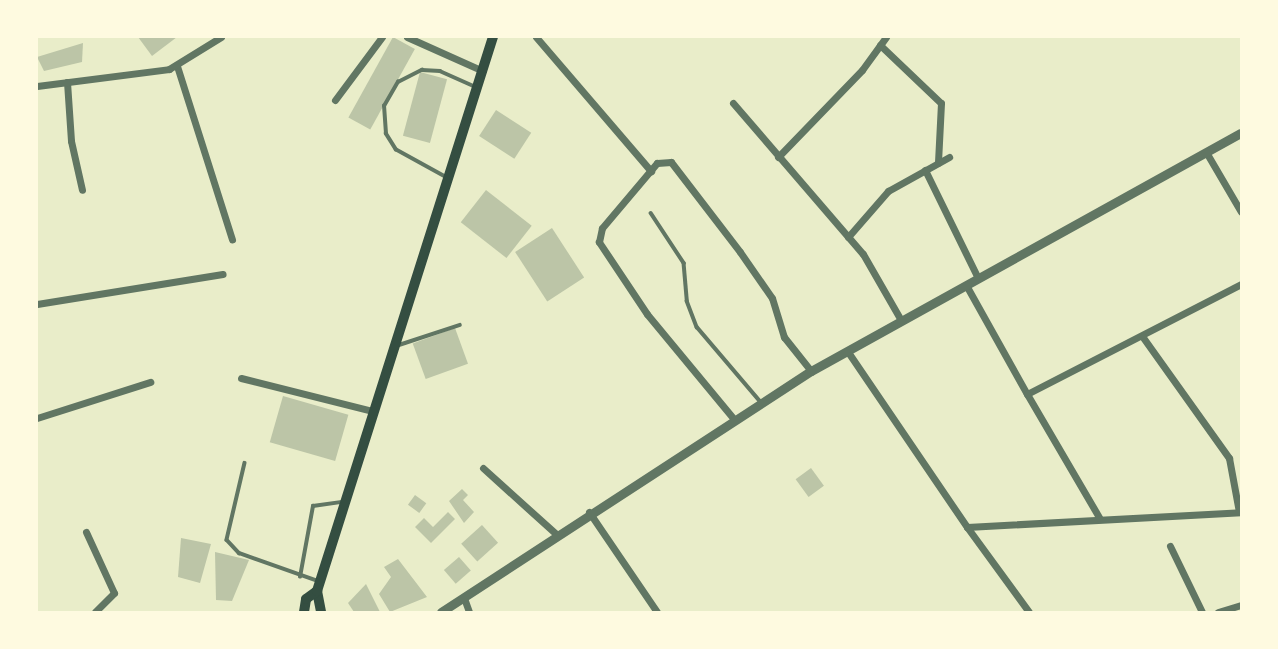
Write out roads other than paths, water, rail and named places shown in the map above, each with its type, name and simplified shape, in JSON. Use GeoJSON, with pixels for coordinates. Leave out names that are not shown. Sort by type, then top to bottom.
{"type":"FeatureCollection","features":[{"type":"Feature","properties":{"kind":"main road"},"geometry":{"type":"LineString","coordinates":[[321,612],[318,587],[372,411],[396,346],[494,37]]}},
{"type":"Feature","properties":{"kind":"main road"},"geometry":{"type":"LineString","coordinates":[[303,612],[306,599],[318,587]]}},
{"type":"Feature","properties":{"kind":"street"},"geometry":{"type":"LineString","coordinates":[[37,86],[177,66],[221,37]]}},
{"type":"Feature","properties":{"kind":"street"},"geometry":{"type":"LineString","coordinates":[[335,100],[382,37]]}},
{"type":"Feature","properties":{"kind":"street"},"geometry":{"type":"LineString","coordinates":[[407,37],[483,71]]}},
{"type":"Feature","properties":{"kind":"street"},"geometry":{"type":"LineString","coordinates":[[536,37],[650,171]]}},
{"type":"Feature","properties":{"kind":"street"},"geometry":{"type":"LineString","coordinates":[[778,157],[886,37]]}},
{"type":"Feature","properties":{"kind":"street"},"geometry":{"type":"LineString","coordinates":[[880,46],[941,103],[938,163]]}},
{"type":"Feature","properties":{"kind":"street"},"geometry":{"type":"LineString","coordinates":[[177,66],[232,239]]}},
{"type":"Feature","properties":{"kind":"street"},"geometry":{"type":"LineString","coordinates":[[67,82],[71,141],[82,190]]}},
{"type":"Feature","properties":{"kind":"street"},"geometry":{"type":"LineString","coordinates":[[733,103],[848,237],[901,320]]}},
{"type":"Feature","properties":{"kind":"street"},"geometry":{"type":"LineString","coordinates":[[441,612],[760,401],[901,320],[1241,133]]}},
{"type":"Feature","properties":{"kind":"street"},"geometry":{"type":"LineString","coordinates":[[1206,152],[1241,212]]}},
{"type":"Feature","properties":{"kind":"street"},"geometry":{"type":"LineString","coordinates":[[848,237],[888,191],[949,157]]}},
{"type":"Feature","properties":{"kind":"street"},"geometry":{"type":"LineString","coordinates":[[733,418],[647,314],[599,242],[602,228],[657,163],[671,162],[769,292],[781,331],[811,371]]}},
{"type":"Feature","properties":{"kind":"street"},"geometry":{"type":"LineString","coordinates":[[925,170],[978,278]]}},
{"type":"Feature","properties":{"kind":"street"},"geometry":{"type":"LineString","coordinates":[[37,304],[223,274]]}},
{"type":"Feature","properties":{"kind":"street"},"geometry":{"type":"LineString","coordinates":[[1027,394],[1241,284]]}},
{"type":"Feature","properties":{"kind":"street"},"geometry":{"type":"LineString","coordinates":[[966,285],[1099,517]]}},
{"type":"Feature","properties":{"kind":"street"},"geometry":{"type":"LineString","coordinates":[[967,527],[1099,517],[1240,512],[1229,458],[1142,336]]}},
{"type":"Feature","properties":{"kind":"street"},"geometry":{"type":"LineString","coordinates":[[848,352],[967,527],[1029,612]]}},
{"type":"Feature","properties":{"kind":"street"},"geometry":{"type":"LineString","coordinates":[[241,378],[372,411]]}},
{"type":"Feature","properties":{"kind":"street"},"geometry":{"type":"LineString","coordinates":[[37,418],[150,382]]}},
{"type":"Feature","properties":{"kind":"street"},"geometry":{"type":"LineString","coordinates":[[483,468],[556,534]]}},
{"type":"Feature","properties":{"kind":"street"},"geometry":{"type":"LineString","coordinates":[[589,512],[657,612]]}},
{"type":"Feature","properties":{"kind":"street"},"geometry":{"type":"LineString","coordinates":[[86,532],[114,593],[95,612]]}},
{"type":"Feature","properties":{"kind":"street"},"geometry":{"type":"LineString","coordinates":[[1170,546],[1202,612]]}},
{"type":"Feature","properties":{"kind":"street"},"geometry":{"type":"LineString","coordinates":[[464,598],[469,612]]}},
{"type":"Feature","properties":{"kind":"street"},"geometry":{"type":"LineString","coordinates":[[1218,612],[1241,605]]}},
{"type":"Feature","properties":{"kind":"lane"},"geometry":{"type":"LineString","coordinates":[[449,179],[396,150],[386,134],[384,106],[398,82],[422,70],[440,71],[478,88]]}},
{"type":"Feature","properties":{"kind":"lane"},"geometry":{"type":"LineString","coordinates":[[651,213],[684,263],[687,301],[697,327],[760,401]]}},
{"type":"Feature","properties":{"kind":"lane"},"geometry":{"type":"LineString","coordinates":[[396,346],[460,325]]}},
{"type":"Feature","properties":{"kind":"lane"},"geometry":{"type":"LineString","coordinates":[[245,463],[227,540],[239,553],[318,587]]}},
{"type":"Feature","properties":{"kind":"lane"},"geometry":{"type":"LineString","coordinates":[[300,577],[314,504],[344,502]]}}]}
